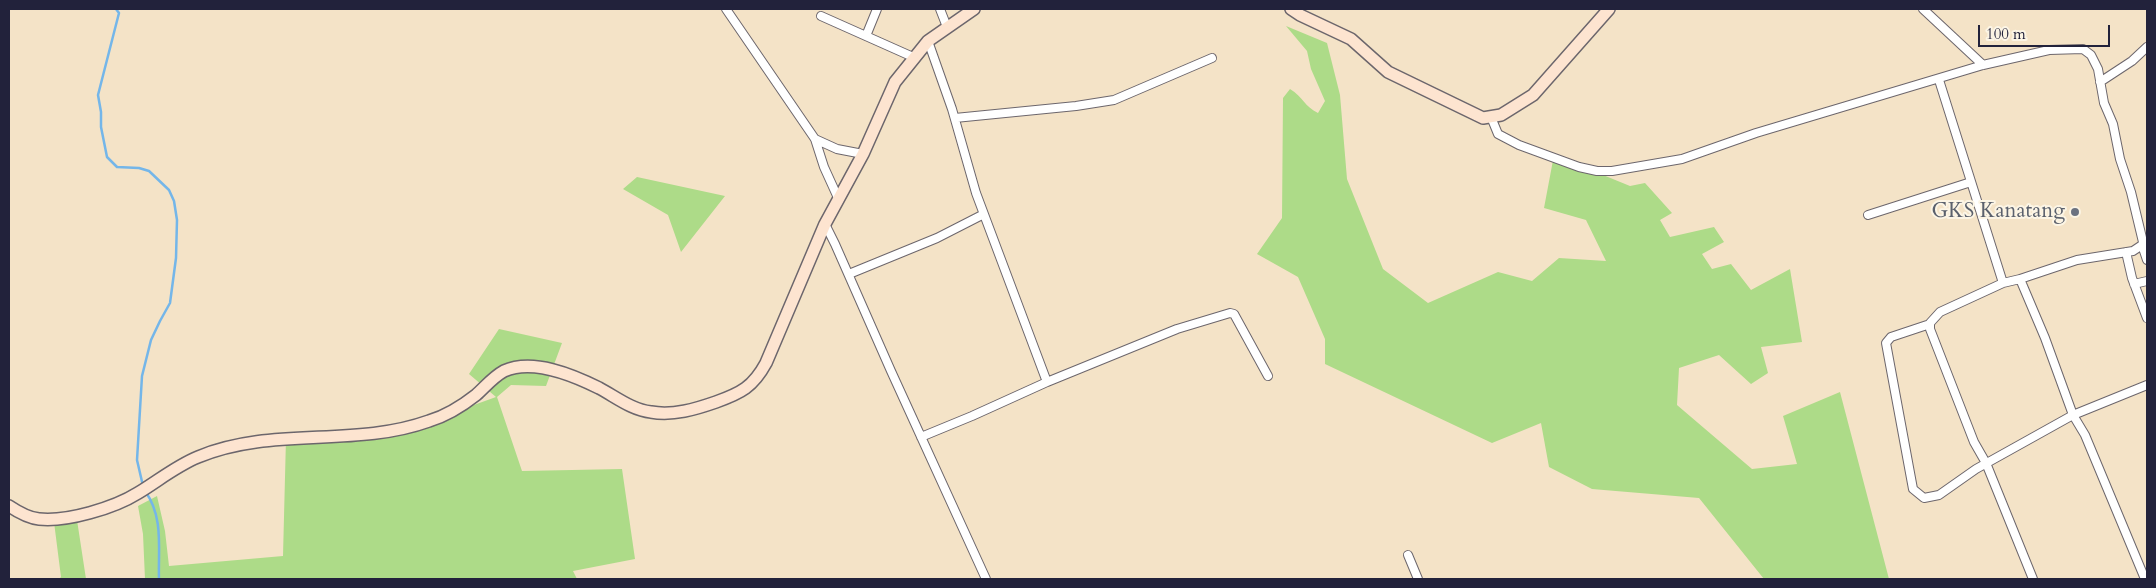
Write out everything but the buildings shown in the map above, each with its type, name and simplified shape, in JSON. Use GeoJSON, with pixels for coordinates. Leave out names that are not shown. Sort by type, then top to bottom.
{"type":"FeatureCollection","features":[{"type":"Feature","properties":{"kind":"main road"},"geometry":{"type":"LineString","coordinates":[[9,506],[33,518],[58,518],[95,511],[135,495],[174,469],[197,457],[249,442],[368,434],[421,424],[460,407],[499,374],[522,366],[559,371],[636,408],[662,414],[682,411],[731,396],[746,388],[758,378],[825,224],[863,154],[895,82],[913,57],[928,41],[974,9]]}},
{"type":"Feature","properties":{"kind":"main road"},"geometry":{"type":"LineString","coordinates":[[1291,9],[1351,40],[1388,72],[1476,116],[1491,117],[1501,115],[1533,94],[1609,9]]}},
{"type":"Feature","properties":{"kind":"street"},"geometry":{"type":"LineString","coordinates":[[726,9],[815,138],[824,167],[839,200]]}},
{"type":"Feature","properties":{"kind":"street"},"geometry":{"type":"LineString","coordinates":[[866,36],[877,9]]}},
{"type":"Feature","properties":{"kind":"street"},"geometry":{"type":"LineString","coordinates":[[940,9],[947,27]]}},
{"type":"Feature","properties":{"kind":"street"},"geometry":{"type":"LineString","coordinates":[[1923,9],[1983,65]]}},
{"type":"Feature","properties":{"kind":"street"},"geometry":{"type":"LineString","coordinates":[[821,16],[913,57]]}},
{"type":"Feature","properties":{"kind":"street"},"geometry":{"type":"LineString","coordinates":[[928,41],[955,118],[984,214],[1047,382]]}},
{"type":"Feature","properties":{"kind":"street"},"geometry":{"type":"LineString","coordinates":[[2100,82],[2132,61],[2147,47]]}},
{"type":"Feature","properties":{"kind":"street"},"geometry":{"type":"LineString","coordinates":[[1491,117],[1498,134],[1519,145],[1579,167],[1597,172],[1612,172],[1682,159],[1756,132],[1939,80],[1983,65],[2049,50],[2083,49],[2091,55],[2098,69],[2104,103],[2112,124],[2120,159],[2131,192],[2147,260]]}},
{"type":"Feature","properties":{"kind":"street"},"geometry":{"type":"LineString","coordinates":[[955,118],[1076,106],[1114,100],[1212,58]]}},
{"type":"Feature","properties":{"kind":"street"},"geometry":{"type":"LineString","coordinates":[[1939,80],[2003,283]]}},
{"type":"Feature","properties":{"kind":"street"},"geometry":{"type":"LineString","coordinates":[[815,138],[837,149],[863,154]]}},
{"type":"Feature","properties":{"kind":"street"},"geometry":{"type":"LineString","coordinates":[[1868,215],[1971,182]]}},
{"type":"Feature","properties":{"kind":"street"},"geometry":{"type":"LineString","coordinates":[[849,274],[937,238],[984,214]]}},
{"type":"Feature","properties":{"kind":"street"},"geometry":{"type":"LineString","coordinates":[[825,224],[986,579]]}},
{"type":"Feature","properties":{"kind":"street"},"geometry":{"type":"LineString","coordinates":[[2033,579],[1986,464],[1974,442],[1930,329],[1930,324],[1933,318],[1940,312],[2003,283],[2077,260],[2133,251],[2142,245]]}},
{"type":"Feature","properties":{"kind":"street"},"geometry":{"type":"LineString","coordinates":[[2126,252],[2134,284],[2147,318]]}},
{"type":"Feature","properties":{"kind":"street"},"geometry":{"type":"LineString","coordinates":[[2020,279],[2045,338],[2073,415],[2085,436],[2145,579]]}},
{"type":"Feature","properties":{"kind":"street"},"geometry":{"type":"LineString","coordinates":[[2134,284],[2147,281]]}},
{"type":"Feature","properties":{"kind":"street"},"geometry":{"type":"LineString","coordinates":[[921,437],[1047,382],[1177,329],[1230,313],[1234,314],[1268,376]]}},
{"type":"Feature","properties":{"kind":"street"},"geometry":{"type":"LineString","coordinates":[[1930,324],[1891,337],[1886,343],[1913,489],[1924,498],[1939,495],[1986,464],[2073,415],[2147,385]]}},
{"type":"Feature","properties":{"kind":"street"},"geometry":{"type":"LineString","coordinates":[[1408,554],[1418,579]]}},
{"type":"Feature","properties":{"kind":"green space"},"geometry":{"type":"Polygon","coordinates":[[[1286,26],[1327,43],[1340,95],[1347,179],[1383,269],[1428,303],[1498,272],[1532,281],[1559,258],[1606,261],[1586,220],[1544,208],[1554,155],[1630,186],[1645,183],[1672,213],[1660,220],[1670,237],[1714,227],[1724,242],[1702,254],[1712,269],[1731,264],[1751,290],[1790,269],[1802,342],[1761,347],[1768,373],[1751,384],[1719,355],[1679,368],[1677,405],[1752,469],[1797,464],[1783,416],[1840,392],[1889,579],[1764,579],[1699,498],[1592,489],[1549,467],[1541,423],[1492,443],[1325,364],[1325,339],[1298,277],[1257,254],[1282,218],[1283,98],[1290,89],[1318,113],[1325,101],[1311,69],[1307,51],[1286,26]]]}},
{"type":"Feature","properties":{"kind":"green space"},"geometry":{"type":"Polygon","coordinates":[[[637,177],[725,196],[681,252],[668,215],[623,189],[637,177]]]}},
{"type":"Feature","properties":{"kind":"green space"},"geometry":{"type":"Polygon","coordinates":[[[499,329],[562,343],[546,386],[511,385],[497,397],[522,471],[622,469],[635,559],[573,571],[577,579],[145,579],[143,534],[138,506],[157,496],[165,531],[169,566],[283,556],[286,438],[412,432],[460,410],[496,397],[469,374],[499,329]]]}},
{"type":"Feature","properties":{"kind":"green space"},"geometry":{"type":"Polygon","coordinates":[[[77,520],[86,579],[59,579],[61,577],[54,522],[77,520]]]}},
{"type":"Feature","properties":{"kind":"waterway"},"geometry":{"type":"LineString","coordinates":[[116,9],[119,13],[98,95],[101,127],[107,157],[117,167],[139,168],[149,171],[169,190],[174,201],[177,220],[176,258],[170,303],[151,340],[142,376],[137,460],[143,486]]}},
{"type":"Feature","properties":{"kind":"waterway"},"geometry":{"type":"LineString","coordinates":[[145,491],[151,501],[158,522],[159,579]]}},
{"type":"Feature","properties":{"kind":"place","name":"GKS Kanatang"},"geometry":{"type":"Point","coordinates":[2075,212]}}]}
